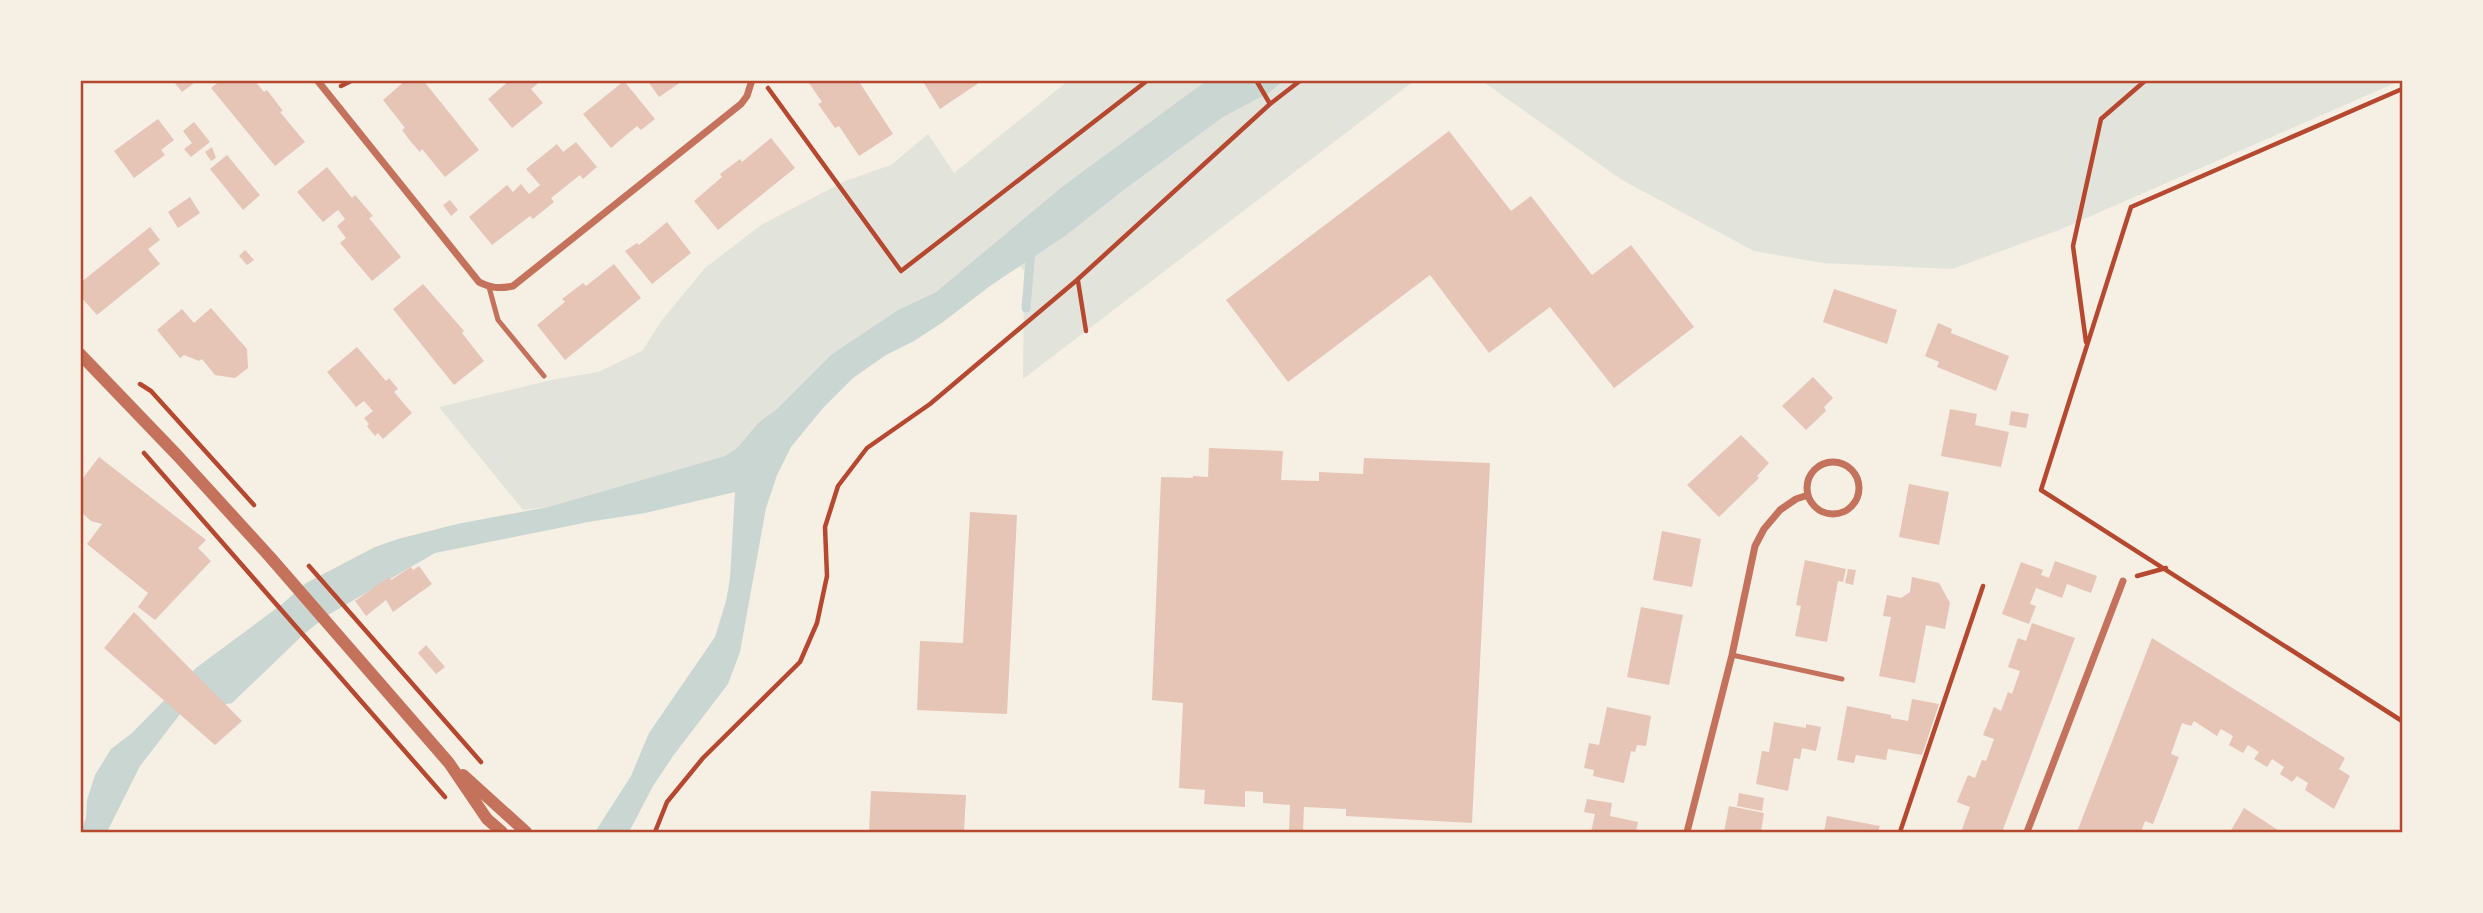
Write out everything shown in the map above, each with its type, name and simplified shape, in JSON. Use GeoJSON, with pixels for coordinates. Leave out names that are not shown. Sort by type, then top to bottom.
{"type":"FeatureCollection","features":[{"type":"Feature","properties":{"kind":"street"},"geometry":{"type":"LineString","coordinates":[[317,80],[479,282],[502,289],[513,286],[741,104],[752,82]]}},
{"type":"Feature","properties":{"kind":"street"},"geometry":{"type":"LineString","coordinates":[[80,354],[177,454],[270,557],[449,763],[526,832]]}},
{"type":"Feature","properties":{"kind":"street"},"geometry":{"type":"LineString","coordinates":[[1828,463],[1844,464],[1856,475],[1859,483],[1856,500],[1851,507],[1835,514],[1818,509],[1808,495],[1809,478],[1813,471],[1828,463]]}},
{"type":"Feature","properties":{"kind":"street"},"geometry":{"type":"LineString","coordinates":[[1687,832],[1732,655],[1755,546],[1764,529],[1780,510],[1808,495]]}},
{"type":"Feature","properties":{"kind":"street"},"geometry":{"type":"LineString","coordinates":[[2027,832],[2123,581]]}},
{"type":"Feature","properties":{"kind":"street"},"geometry":{"type":"LineString","coordinates":[[449,763],[487,819],[502,832]]}},
{"type":"Feature","properties":{"kind":"lane"},"geometry":{"type":"LineString","coordinates":[[489,287],[498,320],[544,376]]}},
{"type":"Feature","properties":{"kind":"lane"},"geometry":{"type":"LineString","coordinates":[[1732,655],[1842,679]]}},
{"type":"Feature","properties":{"kind":"path"},"geometry":{"type":"LineString","coordinates":[[752,82],[765,84],[901,271],[1148,80]]}},
{"type":"Feature","properties":{"kind":"path"},"geometry":{"type":"LineString","coordinates":[[1256,80],[1270,104]]}},
{"type":"Feature","properties":{"kind":"path"},"geometry":{"type":"LineString","coordinates":[[655,832],[667,802],[703,758],[800,662],[817,623],[827,576],[825,527],[838,486],[867,448],[930,404],[1077,280],[1270,104],[1301,80]]}},
{"type":"Feature","properties":{"kind":"path"},"geometry":{"type":"LineString","coordinates":[[2087,346],[2073,246],[2101,119],[2146,80]]}},
{"type":"Feature","properties":{"kind":"path"},"geometry":{"type":"LineString","coordinates":[[2403,89],[2131,207],[2041,490],[2403,720]]}},
{"type":"Feature","properties":{"kind":"path"},"geometry":{"type":"LineString","coordinates":[[1077,280],[1086,331]]}},
{"type":"Feature","properties":{"kind":"path"},"geometry":{"type":"LineString","coordinates":[[136,445],[452,805]]}},
{"type":"Feature","properties":{"kind":"path"},"geometry":{"type":"LineString","coordinates":[[299,556],[483,764]]}},
{"type":"Feature","properties":{"kind":"path"},"geometry":{"type":"LineString","coordinates":[[2123,581],[2166,568]]}},
{"type":"Feature","properties":{"kind":"path"},"geometry":{"type":"LineString","coordinates":[[1900,832],[1983,586]]}},
{"type":"Feature","properties":{"kind":"shaded area"},"geometry":{"type":"Polygon","coordinates":[[[2402,80],[2059,230],[1952,269],[1823,263],[1754,251],[1622,180],[1482,81],[2402,80]]]}},
{"type":"Feature","properties":{"kind":"shaded area"},"geometry":{"type":"Polygon","coordinates":[[[1068,81],[1414,81],[1023,379],[1024,271],[999,240],[936,292],[898,310],[832,354],[777,409],[758,423],[738,447],[725,456],[548,507],[523,510],[439,407],[556,379],[598,372],[642,351],[662,320],[705,268],[761,225],[845,181],[891,165],[928,134],[954,173],[1068,81]]]}},
{"type":"Feature","properties":{"kind":"shaded area"},"geometry":{"type":"Polygon","coordinates":[[[1206,81],[1283,81],[1270,92],[1223,117],[1065,236],[990,286],[943,322],[853,378],[823,408],[791,447],[777,475],[766,508],[740,652],[728,684],[673,756],[653,786],[629,832],[595,832],[631,776],[649,733],[715,637],[730,579],[735,492],[645,513],[435,553],[328,615],[304,634],[232,703],[181,713],[140,766],[107,832],[81,832],[95,775],[111,749],[132,733],[196,668],[281,605],[306,583],[375,547],[398,539],[457,524],[548,507],[725,456],[738,447],[758,423],[777,409],[832,354],[898,310],[936,292],[1062,187],[1206,81]]]}},
{"type":"Feature","properties":{"kind":"building"},"geometry":{"type":"Polygon","coordinates":[[[175,80],[192,80],[194,83],[182,92],[175,80]]]}},
{"type":"Feature","properties":{"kind":"building"},"geometry":{"type":"Polygon","coordinates":[[[221,80],[254,80],[264,92],[267,90],[283,111],[280,112],[305,142],[275,166],[211,88],[221,80]]]}},
{"type":"Feature","properties":{"kind":"building"},"geometry":{"type":"Polygon","coordinates":[[[406,80],[423,80],[479,150],[445,177],[422,149],[420,152],[411,142],[402,130],[405,128],[383,100],[406,80]]]}},
{"type":"Feature","properties":{"kind":"building"},"geometry":{"type":"Polygon","coordinates":[[[510,80],[542,80],[531,89],[543,103],[512,128],[488,99],[510,80]]]}},
{"type":"Feature","properties":{"kind":"building"},"geometry":{"type":"Polygon","coordinates":[[[647,80],[684,80],[659,97],[647,80]]]}},
{"type":"Feature","properties":{"kind":"building"},"geometry":{"type":"Polygon","coordinates":[[[807,80],[858,80],[893,134],[859,156],[839,126],[835,128],[818,104],[822,102],[807,80]]]}},
{"type":"Feature","properties":{"kind":"building"},"geometry":{"type":"Polygon","coordinates":[[[922,80],[983,80],[940,109],[922,80]]]}},
{"type":"Feature","properties":{"kind":"building"},"geometry":{"type":"Polygon","coordinates":[[[624,81],[655,119],[641,130],[637,126],[611,148],[583,114],[624,81]]]}},
{"type":"Feature","properties":{"kind":"building"},"geometry":{"type":"Polygon","coordinates":[[[158,119],[174,140],[161,150],[165,155],[134,178],[114,151],[158,119]]]}},
{"type":"Feature","properties":{"kind":"building"},"geometry":{"type":"Polygon","coordinates":[[[194,122],[210,142],[191,157],[184,149],[192,143],[183,131],[194,122]]]}},
{"type":"Feature","properties":{"kind":"building"},"geometry":{"type":"Polygon","coordinates":[[[1449,131],[1511,211],[1531,196],[1592,275],[1631,245],[1694,327],[1614,388],[1550,307],[1489,353],[1430,275],[1288,382],[1226,300],[1449,131]]]}},
{"type":"Feature","properties":{"kind":"building"},"geometry":{"type":"Polygon","coordinates":[[[771,138],[795,168],[718,230],[694,201],[722,177],[720,174],[740,159],[742,162],[771,138]]]}},
{"type":"Feature","properties":{"kind":"building"},"geometry":{"type":"Polygon","coordinates":[[[576,142],[597,167],[583,179],[580,175],[551,198],[554,202],[533,219],[530,216],[492,245],[469,217],[507,185],[513,192],[521,184],[529,194],[540,185],[526,169],[557,144],[563,152],[576,142]]]}},
{"type":"Feature","properties":{"kind":"building"},"geometry":{"type":"Polygon","coordinates":[[[212,147],[216,158],[211,161],[205,152],[212,147]]]}},
{"type":"Feature","properties":{"kind":"building"},"geometry":{"type":"Polygon","coordinates":[[[227,155],[260,195],[243,210],[210,169],[227,155]]]}},
{"type":"Feature","properties":{"kind":"building"},"geometry":{"type":"Polygon","coordinates":[[[327,167],[352,198],[355,195],[373,216],[369,218],[401,257],[372,281],[340,243],[346,238],[337,226],[345,219],[338,210],[323,222],[297,192],[327,167]]]}},
{"type":"Feature","properties":{"kind":"building"},"geometry":{"type":"Polygon","coordinates":[[[190,197],[200,213],[178,228],[168,212],[190,197]]]}},
{"type":"Feature","properties":{"kind":"building"},"geometry":{"type":"Polygon","coordinates":[[[450,200],[458,210],[451,216],[443,205],[450,200]]]}},
{"type":"Feature","properties":{"kind":"building"},"geometry":{"type":"Polygon","coordinates":[[[667,222],[691,253],[652,284],[625,251],[637,243],[639,245],[667,222]]]}},
{"type":"Feature","properties":{"kind":"building"},"geometry":{"type":"Polygon","coordinates":[[[150,227],[160,240],[148,249],[160,264],[97,315],[80,296],[80,283],[150,227]]]}},
{"type":"Feature","properties":{"kind":"building"},"geometry":{"type":"Polygon","coordinates":[[[245,250],[254,260],[247,265],[239,256],[245,250]]]}},
{"type":"Feature","properties":{"kind":"building"},"geometry":{"type":"Polygon","coordinates":[[[614,264],[641,298],[565,360],[537,325],[565,302],[562,299],[583,283],[586,286],[614,264]]]}},
{"type":"Feature","properties":{"kind":"building"},"geometry":{"type":"Polygon","coordinates":[[[423,284],[464,331],[462,333],[484,361],[454,385],[393,309],[423,284]]]}},
{"type":"Feature","properties":{"kind":"building"},"geometry":{"type":"Polygon","coordinates":[[[1834,289],[1897,310],[1887,344],[1823,322],[1834,289]]]}},
{"type":"Feature","properties":{"kind":"building"},"geometry":{"type":"Polygon","coordinates":[[[211,308],[247,349],[248,368],[235,378],[215,375],[202,359],[199,361],[184,355],[180,358],[157,330],[182,309],[194,323],[211,308]]]}},
{"type":"Feature","properties":{"kind":"building"},"geometry":{"type":"Polygon","coordinates":[[[1938,323],[1952,329],[1951,333],[2009,356],[1996,391],[1937,367],[1939,362],[1925,356],[1938,323]]]}},
{"type":"Feature","properties":{"kind":"building"},"geometry":{"type":"Polygon","coordinates":[[[357,347],[386,381],[389,378],[398,389],[394,392],[412,413],[383,439],[378,433],[375,436],[364,418],[373,411],[364,401],[356,407],[327,372],[357,347]]]}},
{"type":"Feature","properties":{"kind":"building"},"geometry":{"type":"Polygon","coordinates":[[[1813,377],[1833,398],[1824,407],[1826,411],[1806,430],[1782,406],[1813,377]]]}},
{"type":"Feature","properties":{"kind":"building"},"geometry":{"type":"Polygon","coordinates":[[[1950,409],[1977,414],[1975,425],[2009,432],[2001,467],[1941,456],[1950,409]]]}},
{"type":"Feature","properties":{"kind":"building"},"geometry":{"type":"Polygon","coordinates":[[[2011,411],[2029,414],[2026,428],[2009,425],[2011,411]]]}},
{"type":"Feature","properties":{"kind":"building"},"geometry":{"type":"Polygon","coordinates":[[[1741,435],[1769,463],[1757,476],[1759,478],[1719,517],[1687,485],[1741,435]]]}},
{"type":"Feature","properties":{"kind":"building"},"geometry":{"type":"Polygon","coordinates":[[[1209,448],[1283,451],[1281,480],[1319,481],[1319,472],[1363,474],[1364,458],[1490,463],[1472,823],[1346,816],[1346,809],[1304,807],[1303,832],[1289,832],[1290,805],[1263,803],[1263,792],[1245,791],[1245,807],[1204,804],[1205,790],[1179,788],[1183,703],[1152,700],[1161,477],[1208,477],[1209,448]]]}},
{"type":"Feature","properties":{"kind":"building"},"geometry":{"type":"Polygon","coordinates":[[[99,457],[206,540],[198,548],[211,561],[155,620],[138,607],[148,593],[87,544],[102,524],[91,521],[80,511],[80,482],[99,457]]]}},
{"type":"Feature","properties":{"kind":"building"},"geometry":{"type":"Polygon","coordinates":[[[1909,484],[1949,492],[1939,545],[1899,537],[1909,484]]]}},
{"type":"Feature","properties":{"kind":"building"},"geometry":{"type":"Polygon","coordinates":[[[970,512],[1017,515],[1007,714],[917,710],[920,641],[963,643],[970,512]]]}},
{"type":"Feature","properties":{"kind":"building"},"geometry":{"type":"Polygon","coordinates":[[[1662,531],[1701,539],[1692,587],[1653,580],[1662,531]]]}},
{"type":"Feature","properties":{"kind":"building"},"geometry":{"type":"Polygon","coordinates":[[[1805,560],[1846,569],[1843,582],[1838,581],[1827,642],[1795,636],[1801,606],[1796,605],[1805,560]]]}},
{"type":"Feature","properties":{"kind":"building"},"geometry":{"type":"Polygon","coordinates":[[[2055,561],[2097,576],[2091,593],[2067,584],[2062,598],[2036,588],[2030,604],[2036,606],[2029,624],[2002,614],[2021,562],[2043,570],[2041,575],[2049,578],[2055,561]]]}},
{"type":"Feature","properties":{"kind":"building"},"geometry":{"type":"Polygon","coordinates":[[[419,566],[432,584],[393,612],[386,600],[366,616],[355,601],[389,577],[391,580],[411,567],[413,570],[419,566]]]}},
{"type":"Feature","properties":{"kind":"building"},"geometry":{"type":"Polygon","coordinates":[[[1848,569],[1856,570],[1853,585],[1845,583],[1848,569]]]}},
{"type":"Feature","properties":{"kind":"building"},"geometry":{"type":"Polygon","coordinates":[[[1912,577],[1939,583],[1950,603],[1945,629],[1926,625],[1915,683],[1879,676],[1891,617],[1883,616],[1887,595],[1901,598],[1910,592],[1912,577]]]}},
{"type":"Feature","properties":{"kind":"building"},"geometry":{"type":"Polygon","coordinates":[[[1641,607],[1683,615],[1669,685],[1627,677],[1641,607]]]}},
{"type":"Feature","properties":{"kind":"building"},"geometry":{"type":"Polygon","coordinates":[[[134,612],[242,721],[215,745],[104,648],[134,612]]]}},
{"type":"Feature","properties":{"kind":"building"},"geometry":{"type":"Polygon","coordinates":[[[2032,623],[2075,638],[2002,832],[1961,832],[1970,807],[1957,802],[1968,775],[1975,778],[1982,760],[1986,761],[1994,739],[1983,735],[1994,707],[2001,711],[2008,692],[2012,694],[2020,671],[2008,667],[2018,638],[2026,641],[2032,623]]]}},
{"type":"Feature","properties":{"kind":"building"},"geometry":{"type":"Polygon","coordinates":[[[2152,638],[2345,758],[2339,769],[2350,776],[2334,809],[2305,790],[2308,783],[2297,776],[2292,782],[2280,774],[2284,767],[2272,759],[2267,767],[2254,759],[2259,752],[2248,745],[2243,753],[2229,745],[2233,736],[2221,729],[2217,736],[2194,721],[2191,726],[2182,723],[2171,754],[2179,757],[2153,824],[2145,821],[2141,832],[2077,832],[2152,638]]]}},
{"type":"Feature","properties":{"kind":"building"},"geometry":{"type":"Polygon","coordinates":[[[426,645],[445,667],[436,674],[418,653],[426,645]]]}},
{"type":"Feature","properties":{"kind":"building"},"geometry":{"type":"Polygon","coordinates":[[[1912,699],[1939,704],[1922,755],[1888,749],[1886,760],[1856,755],[1854,763],[1837,760],[1847,706],[1908,721],[1912,699]]]}},
{"type":"Feature","properties":{"kind":"building"},"geometry":{"type":"Polygon","coordinates":[[[1607,707],[1651,716],[1646,746],[1637,745],[1635,752],[1631,751],[1624,783],[1593,776],[1594,770],[1584,768],[1589,743],[1599,745],[1607,707]]]}},
{"type":"Feature","properties":{"kind":"building"},"geometry":{"type":"Polygon","coordinates":[[[1774,722],[1806,728],[1806,724],[1821,727],[1816,751],[1802,748],[1800,759],[1794,758],[1788,791],[1756,784],[1762,751],[1769,752],[1774,722]]]}},
{"type":"Feature","properties":{"kind":"building"},"geometry":{"type":"Polygon","coordinates":[[[871,791],[966,795],[964,832],[869,832],[871,791]]]}},
{"type":"Feature","properties":{"kind":"building"},"geometry":{"type":"Polygon","coordinates":[[[1739,793],[1764,798],[1762,811],[1737,806],[1739,793]]]}},
{"type":"Feature","properties":{"kind":"building"},"geometry":{"type":"Polygon","coordinates":[[[1587,799],[1612,803],[1610,816],[1638,822],[1636,832],[1591,832],[1595,814],[1584,812],[1587,799]]]}},
{"type":"Feature","properties":{"kind":"building"},"geometry":{"type":"Polygon","coordinates":[[[1729,806],[1764,813],[1761,832],[1724,832],[1729,806]]]}},
{"type":"Feature","properties":{"kind":"building"},"geometry":{"type":"Polygon","coordinates":[[[2244,808],[2281,832],[2230,832],[2244,808]]]}},
{"type":"Feature","properties":{"kind":"building"},"geometry":{"type":"Polygon","coordinates":[[[1827,816],[1880,826],[1878,832],[1824,832],[1827,816]]]}},
{"type":"Feature","properties":{"kind":"waterway"},"geometry":{"type":"LineString","coordinates":[[1026,308],[1031,250]]}}]}
